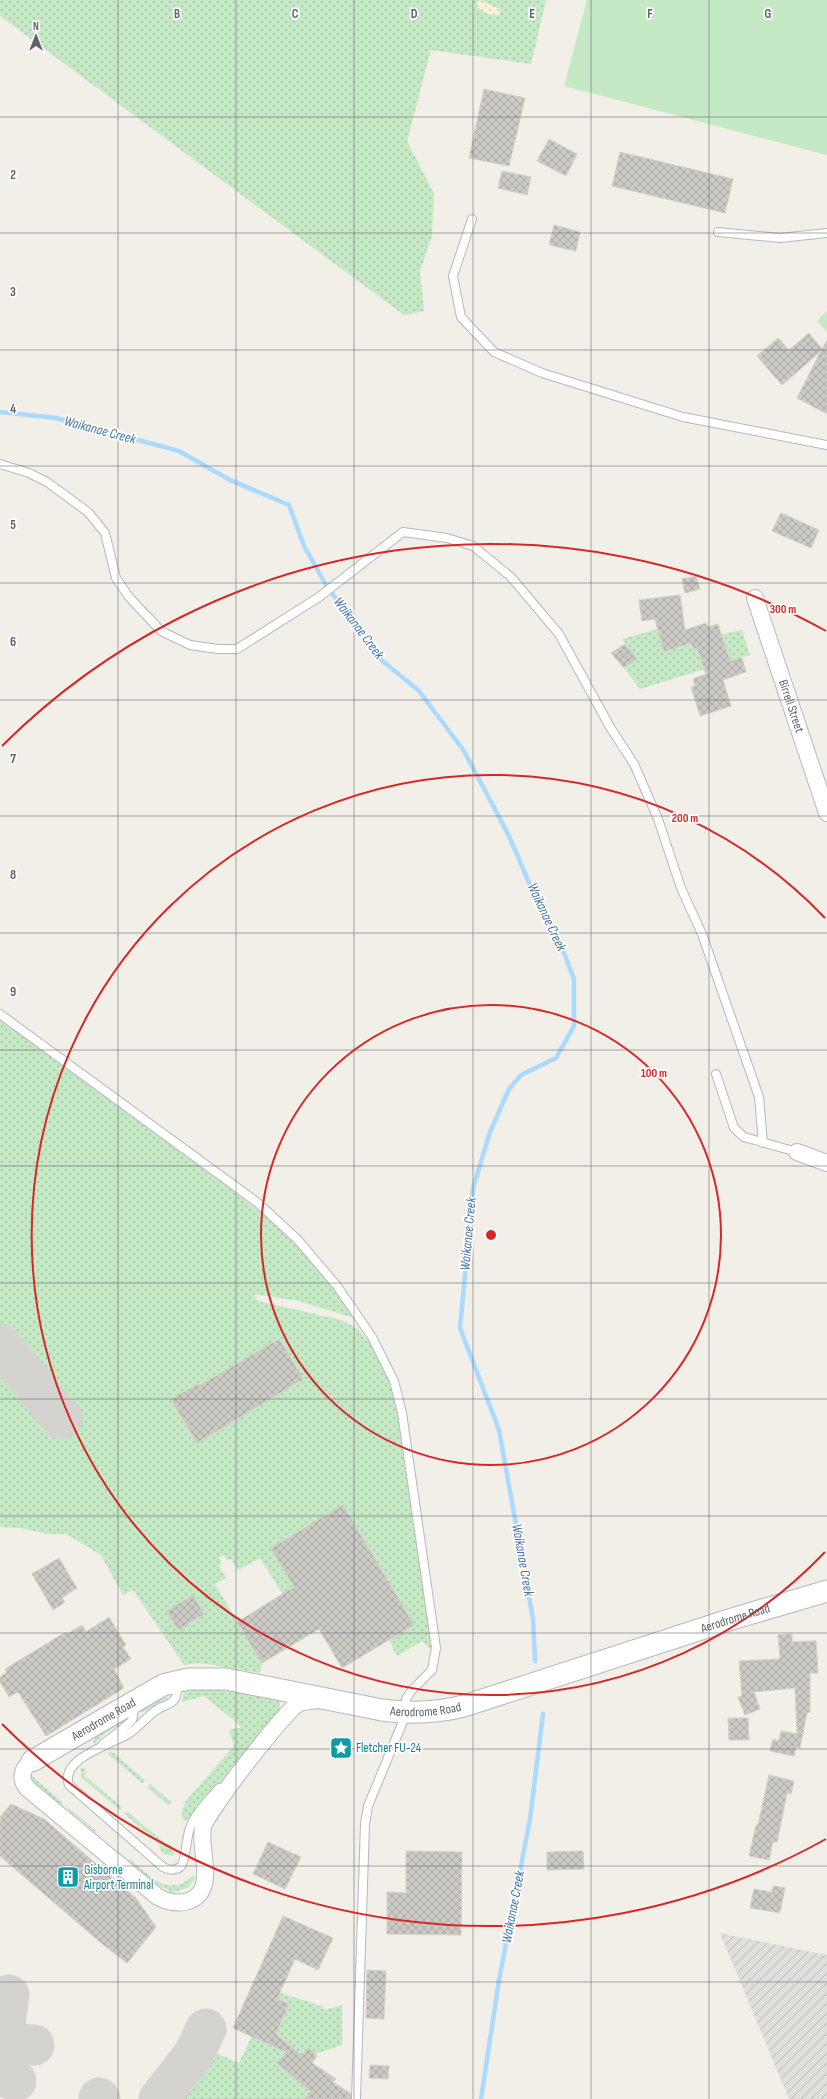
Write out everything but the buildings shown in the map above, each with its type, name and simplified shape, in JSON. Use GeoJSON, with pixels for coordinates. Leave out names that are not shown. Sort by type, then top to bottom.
{"type":"FeatureCollection","features":[{"type":"Feature","properties":{"kind":"street","name":"Birrell Street"},"geometry":{"type":"LineString","coordinates":[[755,598],[827,814]]}},
{"type":"Feature","properties":{"kind":"street"},"geometry":{"type":"LineString","coordinates":[[797,1152],[827,1164]]}},
{"type":"Feature","properties":{"kind":"street","name":"Aerodrome Road"},"geometry":{"type":"LineString","coordinates":[[32,1761],[140,1697],[163,1685],[188,1679],[226,1679],[406,1714],[432,1713],[464,1706],[732,1619],[827,1591]]}},
{"type":"Feature","properties":{"kind":"street"},"geometry":{"type":"LineString","coordinates":[[32,1761],[22,1772],[22,1781],[27,1788],[158,1897],[176,1902],[193,1899],[202,1889],[205,1872],[202,1838],[206,1820],[248,1761],[297,1705],[319,1700],[340,1702]]}},
{"type":"Feature","properties":{"kind":"lane"},"geometry":{"type":"LineString","coordinates":[[472,219],[453,276],[460,317],[494,352],[542,374],[683,417],[827,445]]}},
{"type":"Feature","properties":{"kind":"lane"},"geometry":{"type":"LineString","coordinates":[[718,232],[780,238],[827,233]]}},
{"type":"Feature","properties":{"kind":"lane"},"geometry":{"type":"LineString","coordinates":[[0,464],[28,473],[47,482],[88,512],[105,533],[116,578],[130,597],[161,631],[190,645],[218,650],[237,649],[319,597],[403,532],[447,538],[472,546],[511,577],[559,634],[610,727],[634,764],[658,819],[681,888],[702,934],[759,1097],[763,1143]]}},
{"type":"Feature","properties":{"kind":"lane"},"geometry":{"type":"LineString","coordinates":[[0,1014],[258,1203],[298,1240],[337,1286],[372,1337],[394,1381],[402,1413],[436,1648],[432,1670],[412,1690],[406,1699],[406,1714],[368,1806],[365,1824],[356,2099]]}},
{"type":"Feature","properties":{"kind":"lane"},"geometry":{"type":"LineString","coordinates":[[716,1074],[734,1128],[744,1137],[797,1152]]}},
{"type":"Feature","properties":{"kind":"lane"},"geometry":{"type":"LineString","coordinates":[[99,1747],[118,1741],[141,1726],[156,1710],[172,1703],[176,1698],[179,1683],[188,1679]]}},
{"type":"Feature","properties":{"kind":"lane"},"geometry":{"type":"LineString","coordinates":[[140,1697],[135,1704],[130,1724],[72,1766],[68,1777],[69,1785],[163,1867],[169,1870],[176,1870],[182,1865],[189,1828],[195,1818],[223,1784],[248,1761]]}},
{"type":"Feature","properties":{"kind":"shaded area"},"geometry":{"type":"Polygon","coordinates":[[[720,1933],[827,1955],[827,2099],[789,2099],[720,1933]]]}},
{"type":"Feature","properties":{"kind":"green space"},"geometry":{"type":"Polygon","coordinates":[[[0,0],[546,0],[531,64],[431,50],[407,141],[434,194],[432,236],[420,271],[424,311],[404,315],[0,16],[0,0]]]}},
{"type":"Feature","properties":{"kind":"green space"},"geometry":{"type":"Polygon","coordinates":[[[587,0],[827,0],[827,155],[564,86],[587,0]]]}},
{"type":"Feature","properties":{"kind":"green space"},"geometry":{"type":"Polygon","coordinates":[[[827,311],[827,332],[817,321],[827,311]]]}},
{"type":"Feature","properties":{"kind":"green space"},"geometry":{"type":"Polygon","coordinates":[[[658,629],[665,652],[691,644],[701,646],[721,635],[742,630],[750,655],[640,689],[624,668],[637,659],[622,639],[658,629]]]}},
{"type":"Feature","properties":{"kind":"green space"},"geometry":{"type":"Polygon","coordinates":[[[0,1019],[170,1142],[276,1224],[308,1256],[337,1292],[354,1318],[299,1301],[254,1294],[258,1301],[341,1320],[358,1329],[372,1346],[389,1381],[397,1413],[431,1646],[430,1649],[422,1641],[397,1656],[389,1640],[414,1625],[343,1505],[271,1548],[319,1629],[308,1635],[260,1558],[238,1570],[231,1559],[227,1560],[224,1555],[219,1558],[222,1564],[219,1566],[226,1578],[215,1584],[262,1663],[260,1673],[200,1663],[184,1665],[133,1590],[123,1595],[101,1555],[66,1534],[48,1534],[21,1528],[0,1527],[0,1019]]]}},
{"type":"Feature","properties":{"kind":"green space"},"geometry":{"type":"Polygon","coordinates":[[[204,1689],[225,1690],[277,1700],[280,1703],[280,1711],[192,1816],[185,1821],[182,1818],[182,1810],[186,1801],[234,1746],[229,1730],[242,1727],[204,1696],[182,1702],[184,1691],[204,1689]]]}},
{"type":"Feature","properties":{"kind":"green space"},"geometry":{"type":"Polygon","coordinates":[[[169,1696],[166,1701],[141,1713],[141,1707],[169,1696]]]}},
{"type":"Feature","properties":{"kind":"green space"},"geometry":{"type":"Polygon","coordinates":[[[125,1717],[125,1721],[101,1736],[95,1744],[93,1741],[94,1737],[125,1717]]]}},
{"type":"Feature","properties":{"kind":"green space"},"geometry":{"type":"Polygon","coordinates":[[[111,1751],[145,1780],[142,1783],[108,1754],[111,1751]]]}},
{"type":"Feature","properties":{"kind":"green space"},"geometry":{"type":"Polygon","coordinates":[[[81,1768],[86,1769],[85,1776],[123,1808],[120,1810],[81,1777],[81,1768]]]}},
{"type":"Feature","properties":{"kind":"green space"},"geometry":{"type":"Polygon","coordinates":[[[31,1775],[63,1803],[61,1805],[35,1785],[28,1777],[31,1775]]]}},
{"type":"Feature","properties":{"kind":"green space"},"geometry":{"type":"Polygon","coordinates":[[[150,1784],[171,1802],[169,1806],[147,1787],[150,1784]]]}},
{"type":"Feature","properties":{"kind":"green space"},"geometry":{"type":"Polygon","coordinates":[[[69,1808],[96,1831],[95,1832],[67,1809],[69,1808]]]}},
{"type":"Feature","properties":{"kind":"green space"},"geometry":{"type":"Polygon","coordinates":[[[128,1812],[174,1851],[173,1856],[162,1853],[159,1844],[125,1814],[128,1812]]]}},
{"type":"Feature","properties":{"kind":"green space"},"geometry":{"type":"Polygon","coordinates":[[[130,1859],[152,1878],[168,1885],[176,1885],[185,1882],[194,1875],[195,1879],[187,1888],[173,1892],[153,1883],[127,1861],[130,1859]]]}},
{"type":"Feature","properties":{"kind":"green space"},"geometry":{"type":"Polygon","coordinates":[[[280,1993],[316,2004],[317,2006],[322,2005],[324,2010],[342,2005],[342,2045],[315,2054],[309,2048],[302,2056],[291,2047],[277,2063],[310,2091],[306,2096],[311,2099],[169,2099],[211,2051],[239,2063],[252,2036],[271,2045],[289,2005],[277,1999],[280,1993]]]}},
{"type":"Feature","properties":{"kind":"sand"},"geometry":{"type":"Polygon","coordinates":[[[480,0],[500,9],[500,14],[491,15],[479,9],[477,7],[477,3],[480,0]]]}},
{"type":"Feature","properties":{"kind":"waterway","name":"Waikanae Creek"},"geometry":{"type":"LineString","coordinates":[[0,412],[56,418],[179,451],[230,480],[289,505],[304,546],[326,585],[379,658],[419,691],[464,751],[509,836],[533,892],[558,937],[574,979],[574,1026],[556,1058],[521,1075],[509,1089],[490,1132],[473,1188],[460,1328],[499,1430],[533,1619],[535,1661]]}},
{"type":"Feature","properties":{"kind":"waterway","name":"Waikanae Creek"},"geometry":{"type":"LineString","coordinates":[[481,2099],[499,1980],[530,1819],[543,1714]]}},
{"type":"Feature","properties":{"kind":"taxiway"},"geometry":{"type":"LineString","coordinates":[[0,1344],[62,1419]]}},
{"type":"Feature","properties":{"kind":"taxiway"},"geometry":{"type":"LineString","coordinates":[[0,2037],[5,2024],[9,1995]]}},
{"type":"Feature","properties":{"kind":"taxiway"},"geometry":{"type":"LineString","coordinates":[[159,2099],[194,2054],[206,2029]]}},
{"type":"Feature","properties":{"kind":"taxiway"},"geometry":{"type":"LineString","coordinates":[[2,2043],[34,2045]]}},
{"type":"Feature","properties":{"kind":"taxiway"},"geometry":{"type":"LineString","coordinates":[[0,2075],[16,2081]]}},
{"type":"Feature","properties":{"kind":"place","name":"Fletcher FU-24"},"geometry":{"type":"Point","coordinates":[341,1748]}},
{"type":"Feature","properties":{"kind":"place","name":"Gisborne Airport Terminal"},"geometry":{"type":"Point","coordinates":[68,1877]}}]}
